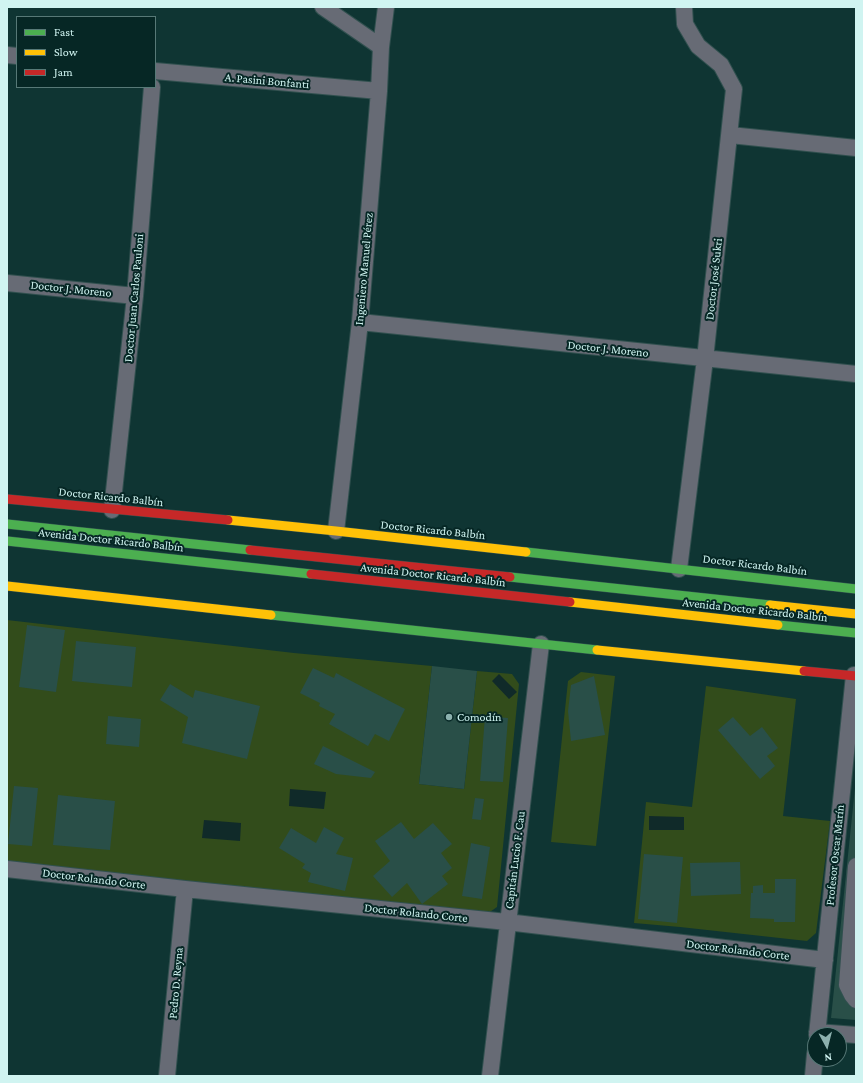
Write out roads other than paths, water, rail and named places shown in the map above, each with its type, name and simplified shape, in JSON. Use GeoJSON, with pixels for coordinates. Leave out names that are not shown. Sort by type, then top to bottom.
{"type":"FeatureCollection","features":[{"type":"Feature","properties":{"kind":"street"},"geometry":{"type":"LineString","coordinates":[[323,7],[381,47]]}},
{"type":"Feature","properties":{"kind":"street","name":"Ingeniero Manuel Pérez"},"geometry":{"type":"LineString","coordinates":[[336,531],[360,322],[379,91],[381,47],[386,7]]}},
{"type":"Feature","properties":{"kind":"street","name":"Doctor José Sukri"},"geometry":{"type":"LineString","coordinates":[[679,568],[705,359],[734,89],[721,65],[698,46],[686,24],[684,7]]}},
{"type":"Feature","properties":{"kind":"street","name":"A. Pasini Bonfanti"},"geometry":{"type":"LineString","coordinates":[[156,71],[379,91]]}},
{"type":"Feature","properties":{"kind":"street","name":"Doctor Juan Carlos Pauloni"},"geometry":{"type":"LineString","coordinates":[[112,510],[135,296],[152,88]]}},
{"type":"Feature","properties":{"kind":"street"},"geometry":{"type":"LineString","coordinates":[[730,135],[856,148]]}},
{"type":"Feature","properties":{"kind":"street","name":"Doctor J. Moreno"},"geometry":{"type":"LineString","coordinates":[[7,283],[135,296]]}},
{"type":"Feature","properties":{"kind":"street","name":"Doctor J. Moreno"},"geometry":{"type":"LineString","coordinates":[[360,322],[856,374]]}},
{"type":"Feature","properties":{"kind":"street","name":"Doctor Ricardo Balbín"},"geometry":{"type":"LineString","coordinates":[[7,499],[336,531],[679,568],[856,590]]}},
{"type":"Feature","properties":{"kind":"street","name":"Avenida Doctor Ricardo Balbín"},"geometry":{"type":"LineString","coordinates":[[7,524],[856,614]]}},
{"type":"Feature","properties":{"kind":"street","name":"Avenida Doctor Ricardo Balbín"},"geometry":{"type":"LineString","coordinates":[[7,541],[856,633]]}},
{"type":"Feature","properties":{"kind":"street"},"geometry":{"type":"LineString","coordinates":[[7,586],[541,644],[855,676]]}},
{"type":"Feature","properties":{"kind":"street","name":"Capitán Lucio F. Cau"},"geometry":{"type":"LineString","coordinates":[[490,1076],[541,644]]}},
{"type":"Feature","properties":{"kind":"street","name":"Profesor Oscar Marín"},"geometry":{"type":"LineString","coordinates":[[818,1027],[855,676]]}},
{"type":"Feature","properties":{"kind":"street"},"geometry":{"type":"LineString","coordinates":[[856,866],[847,985],[856,1000]]}},
{"type":"Feature","properties":{"kind":"street","name":"Doctor Rolando Corte"},"geometry":{"type":"LineString","coordinates":[[7,869],[507,922],[825,960]]}},
{"type":"Feature","properties":{"kind":"street","name":"Pedro D. Reyna"},"geometry":{"type":"LineString","coordinates":[[167,1076],[185,889]]}},
{"type":"Feature","properties":{"kind":"water"},"geometry":{"type":"Polygon","coordinates":[[[499,674],[517,692],[509,699],[492,681],[499,674]]]}},
{"type":"Feature","properties":{"kind":"water"},"geometry":{"type":"Polygon","coordinates":[[[290,789],[326,792],[324,809],[289,806],[290,789]]]}},
{"type":"Feature","properties":{"kind":"water"},"geometry":{"type":"Polygon","coordinates":[[[649,816],[684,817],[684,830],[649,830],[649,816]]]}},
{"type":"Feature","properties":{"kind":"water"},"geometry":{"type":"Polygon","coordinates":[[[204,820],[241,823],[240,841],[202,838],[204,820]]]}},
{"type":"Feature","properties":{"kind":"place","name":"Comodín"},"geometry":{"type":"Point","coordinates":[449,717]}}]}
